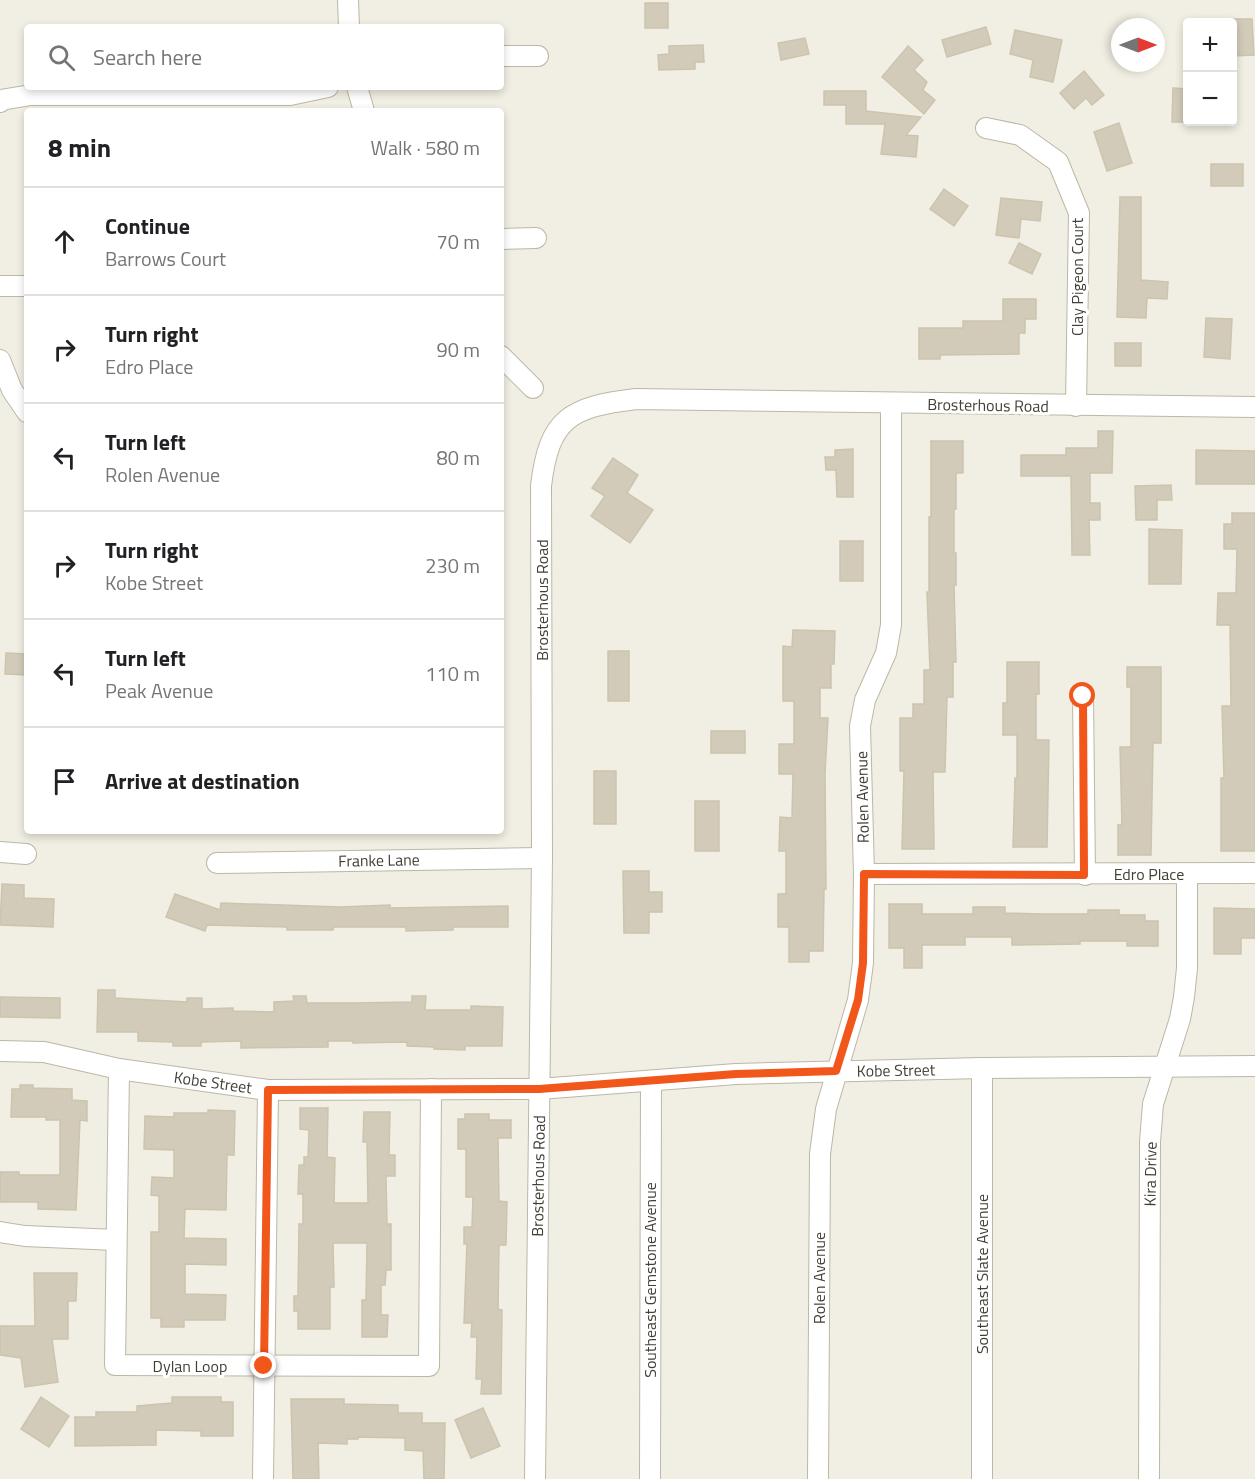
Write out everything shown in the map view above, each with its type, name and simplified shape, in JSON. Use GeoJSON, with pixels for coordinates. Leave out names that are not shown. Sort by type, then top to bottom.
{"type":"FeatureCollection","features":[{"type":"Feature","properties":{"kind":"street"},"geometry":{"type":"LineString","coordinates":[[348,0],[349,24]]}},
{"type":"Feature","properties":{"kind":"street"},"geometry":{"type":"LineString","coordinates":[[504,56],[538,56]]}},
{"type":"Feature","properties":{"kind":"street"},"geometry":{"type":"LineString","coordinates":[[1,101],[31,94],[290,95],[314,90]]}},
{"type":"Feature","properties":{"kind":"street"},"geometry":{"type":"LineString","coordinates":[[358,90],[363,108]]}},
{"type":"Feature","properties":{"kind":"street","name":"Clay Pigeon Court"},"geometry":{"type":"LineString","coordinates":[[986,128],[1020,135],[1058,162],[1079,213],[1076,406]]}},
{"type":"Feature","properties":{"kind":"street"},"geometry":{"type":"LineString","coordinates":[[504,239],[536,238]]}},
{"type":"Feature","properties":{"kind":"street"},"geometry":{"type":"LineString","coordinates":[[0,286],[24,286]]}},
{"type":"Feature","properties":{"kind":"street"},"geometry":{"type":"LineString","coordinates":[[504,359],[533,388]]}},
{"type":"Feature","properties":{"kind":"street"},"geometry":{"type":"LineString","coordinates":[[0,360],[12,390],[24,408]]}},
{"type":"Feature","properties":{"kind":"street","name":"Brosterhous Road"},"geometry":{"type":"LineString","coordinates":[[535,1479],[542,858],[541,486],[544,463],[552,440],[564,421],[585,408],[608,402],[636,399],[1255,407]]}},
{"type":"Feature","properties":{"kind":"street","name":"Rolen Avenue"},"geometry":{"type":"LineString","coordinates":[[818,1479],[820,1154],[826,1109],[858,1000],[863,963],[864,874],[860,726],[865,700],[886,653],[891,625],[891,404]]}},
{"type":"Feature","properties":{"kind":"street"},"geometry":{"type":"LineString","coordinates":[[1083,696],[1084,875]]}},
{"type":"Feature","properties":{"kind":"street"},"geometry":{"type":"LineString","coordinates":[[0,852],[26,854]]}},
{"type":"Feature","properties":{"kind":"street","name":"Franke Lane"},"geometry":{"type":"LineString","coordinates":[[217,863],[542,858]]}},
{"type":"Feature","properties":{"kind":"street","name":"Edro Place"},"geometry":{"type":"LineString","coordinates":[[864,874],[1255,873]]}},
{"type":"Feature","properties":{"kind":"street","name":"Kira Drive"},"geometry":{"type":"LineString","coordinates":[[1149,1479],[1150,1142],[1153,1104],[1180,1019],[1184,997],[1187,968],[1187,874]]}},
{"type":"Feature","properties":{"kind":"street","name":"Kobe Street"},"geometry":{"type":"LineString","coordinates":[[0,1051],[44,1052],[119,1069],[268,1090],[539,1089],[736,1074],[982,1068],[1255,1066]]}},
{"type":"Feature","properties":{"kind":"street","name":"Southeast Slate Avenue"},"geometry":{"type":"LineString","coordinates":[[982,1068],[982,1479]]}},
{"type":"Feature","properties":{"kind":"street","name":"Dylan Loop"},"geometry":{"type":"LineString","coordinates":[[119,1069],[115,1365],[429,1366],[431,1089]]}},
{"type":"Feature","properties":{"kind":"street","name":"Southeast Gemstone Avenue"},"geometry":{"type":"LineString","coordinates":[[650,1479],[651,1081]]}},
{"type":"Feature","properties":{"kind":"street"},"geometry":{"type":"LineString","coordinates":[[263,1479],[268,1090]]}},
{"type":"Feature","properties":{"kind":"street"},"geometry":{"type":"LineString","coordinates":[[0,1232],[25,1236],[117,1240]]}},
{"type":"Feature","properties":{"kind":"building"},"geometry":{"type":"Polygon","coordinates":[[[645,3],[668,3],[668,28],[645,28],[645,3]]]}},
{"type":"Feature","properties":{"kind":"building"},"geometry":{"type":"Polygon","coordinates":[[[1237,19],[1252,19],[1254,55],[1237,56],[1237,19]]]}},
{"type":"Feature","properties":{"kind":"building"},"geometry":{"type":"Polygon","coordinates":[[[986,27],[991,44],[947,57],[942,40],[986,27]]]}},
{"type":"Feature","properties":{"kind":"building"},"geometry":{"type":"Polygon","coordinates":[[[1015,30],[1062,40],[1053,82],[1030,77],[1033,60],[1010,54],[1015,30]]]}},
{"type":"Feature","properties":{"kind":"building"},"geometry":{"type":"Polygon","coordinates":[[[805,38],[809,54],[781,60],[778,43],[805,38]]]}},
{"type":"Feature","properties":{"kind":"building"},"geometry":{"type":"Polygon","coordinates":[[[703,45],[704,62],[695,62],[695,69],[659,70],[658,55],[669,54],[669,46],[703,45]]]}},
{"type":"Feature","properties":{"kind":"building"},"geometry":{"type":"Polygon","coordinates":[[[908,46],[923,60],[914,70],[927,82],[923,90],[935,100],[924,114],[882,77],[908,46]]]}},
{"type":"Feature","properties":{"kind":"building"},"geometry":{"type":"Polygon","coordinates":[[[1084,71],[1104,95],[1092,105],[1086,98],[1074,109],[1060,93],[1084,71]]]}},
{"type":"Feature","properties":{"kind":"building"},"geometry":{"type":"Polygon","coordinates":[[[1173,88],[1183,89],[1183,122],[1172,122],[1173,88]]]}},
{"type":"Feature","properties":{"kind":"building"},"geometry":{"type":"Polygon","coordinates":[[[824,91],[866,91],[866,111],[921,117],[906,135],[918,136],[916,157],[881,154],[885,124],[846,124],[846,105],[824,105],[824,91]]]}},
{"type":"Feature","properties":{"kind":"building"},"geometry":{"type":"Polygon","coordinates":[[[1119,123],[1132,163],[1107,171],[1094,132],[1119,123]]]}},
{"type":"Feature","properties":{"kind":"building"},"geometry":{"type":"Polygon","coordinates":[[[1211,164],[1243,164],[1243,186],[1211,186],[1211,164]]]}},
{"type":"Feature","properties":{"kind":"building"},"geometry":{"type":"Polygon","coordinates":[[[944,189],[968,206],[954,226],[930,209],[944,189]]]}},
{"type":"Feature","properties":{"kind":"building"},"geometry":{"type":"Polygon","coordinates":[[[1120,197],[1141,197],[1141,280],[1168,282],[1167,299],[1147,298],[1146,318],[1117,317],[1120,197]]]}},
{"type":"Feature","properties":{"kind":"building"},"geometry":{"type":"Polygon","coordinates":[[[1001,198],[1042,202],[1040,221],[1021,219],[1019,238],[996,235],[1001,198]]]}},
{"type":"Feature","properties":{"kind":"building"},"geometry":{"type":"Polygon","coordinates":[[[1019,243],[1041,254],[1032,274],[1009,263],[1019,243]]]}},
{"type":"Feature","properties":{"kind":"building"},"geometry":{"type":"Polygon","coordinates":[[[1003,299],[1036,299],[1036,319],[1025,319],[1025,333],[1019,333],[1019,354],[940,355],[940,359],[919,359],[919,328],[963,328],[963,321],[1003,321],[1003,299]]]}},
{"type":"Feature","properties":{"kind":"building"},"geometry":{"type":"Polygon","coordinates":[[[1206,318],[1232,319],[1230,359],[1204,357],[1206,318]]]}},
{"type":"Feature","properties":{"kind":"building"},"geometry":{"type":"Polygon","coordinates":[[[1115,343],[1141,343],[1141,366],[1115,366],[1115,343]]]}},
{"type":"Feature","properties":{"kind":"building"},"geometry":{"type":"Polygon","coordinates":[[[1098,431],[1113,431],[1112,473],[1090,473],[1090,503],[1100,503],[1100,520],[1089,520],[1090,555],[1072,555],[1071,476],[1021,476],[1021,455],[1066,455],[1066,448],[1098,448],[1098,431]]]}},
{"type":"Feature","properties":{"kind":"building"},"geometry":{"type":"Polygon","coordinates":[[[931,441],[963,441],[963,473],[956,473],[956,509],[954,509],[956,662],[953,662],[953,697],[947,697],[945,772],[933,772],[934,849],[902,849],[904,771],[900,771],[900,718],[913,718],[913,704],[924,704],[924,670],[930,670],[927,592],[929,592],[929,517],[931,517],[931,441]]]}},
{"type":"Feature","properties":{"kind":"building"},"geometry":{"type":"Polygon","coordinates":[[[853,449],[853,497],[837,497],[836,470],[826,470],[825,457],[835,457],[835,450],[853,449]]]}},
{"type":"Feature","properties":{"kind":"building"},"geometry":{"type":"Polygon","coordinates":[[[1196,450],[1255,451],[1255,484],[1196,484],[1196,450]]]}},
{"type":"Feature","properties":{"kind":"building"},"geometry":{"type":"Polygon","coordinates":[[[613,458],[638,475],[627,493],[653,510],[630,543],[591,516],[605,496],[592,488],[613,458]]]}},
{"type":"Feature","properties":{"kind":"building"},"geometry":{"type":"Polygon","coordinates":[[[1171,485],[1172,500],[1157,500],[1157,520],[1136,520],[1135,486],[1171,485]]]}},
{"type":"Feature","properties":{"kind":"building"},"geometry":{"type":"Polygon","coordinates":[[[1232,513],[1255,513],[1255,851],[1221,851],[1221,778],[1224,778],[1222,706],[1231,706],[1230,625],[1217,625],[1218,593],[1236,593],[1237,549],[1224,549],[1224,524],[1232,524],[1232,513]]]}},
{"type":"Feature","properties":{"kind":"building"},"geometry":{"type":"Polygon","coordinates":[[[1149,529],[1182,530],[1181,584],[1149,584],[1149,529]]]}},
{"type":"Feature","properties":{"kind":"building"},"geometry":{"type":"Polygon","coordinates":[[[840,541],[863,541],[863,581],[840,581],[840,541]]]}},
{"type":"Feature","properties":{"kind":"building"},"geometry":{"type":"Polygon","coordinates":[[[793,630],[835,631],[831,688],[820,688],[820,718],[828,718],[823,951],[809,951],[809,962],[789,962],[789,927],[778,927],[778,894],[786,894],[786,851],[779,851],[780,817],[792,818],[793,774],[779,774],[779,744],[794,744],[794,701],[783,701],[783,646],[792,647],[793,630]]]}},
{"type":"Feature","properties":{"kind":"building"},"geometry":{"type":"Polygon","coordinates":[[[608,651],[629,651],[629,701],[608,701],[608,651]]]}},
{"type":"Feature","properties":{"kind":"building"},"geometry":{"type":"Polygon","coordinates":[[[6,653],[24,654],[24,675],[5,674],[6,653]]]}},
{"type":"Feature","properties":{"kind":"building"},"geometry":{"type":"Polygon","coordinates":[[[1007,662],[1039,662],[1036,740],[1049,740],[1047,847],[1013,847],[1017,735],[1003,735],[1003,703],[1007,703],[1007,662]]]}},
{"type":"Feature","properties":{"kind":"building"},"geometry":{"type":"Polygon","coordinates":[[[1127,667],[1161,667],[1161,743],[1153,743],[1151,855],[1118,855],[1118,825],[1122,825],[1120,747],[1131,747],[1131,687],[1127,687],[1127,667]]]}},
{"type":"Feature","properties":{"kind":"building"},"geometry":{"type":"Polygon","coordinates":[[[711,731],[745,731],[745,753],[711,753],[711,731]]]}},
{"type":"Feature","properties":{"kind":"building"},"geometry":{"type":"Polygon","coordinates":[[[594,771],[616,771],[616,824],[594,824],[594,771]]]}},
{"type":"Feature","properties":{"kind":"building"},"geometry":{"type":"Polygon","coordinates":[[[695,801],[719,801],[719,851],[695,851],[695,801]]]}},
{"type":"Feature","properties":{"kind":"building"},"geometry":{"type":"Polygon","coordinates":[[[623,871],[649,871],[649,892],[662,892],[662,912],[649,912],[649,933],[624,933],[623,871]]]}},
{"type":"Feature","properties":{"kind":"building"},"geometry":{"type":"Polygon","coordinates":[[[2,884],[24,885],[24,898],[54,899],[53,927],[0,925],[2,884]]]}},
{"type":"Feature","properties":{"kind":"building"},"geometry":{"type":"Polygon","coordinates":[[[175,894],[220,910],[221,903],[340,907],[390,905],[390,908],[508,906],[508,927],[453,927],[453,930],[406,931],[406,927],[334,927],[333,930],[287,930],[287,927],[207,925],[205,931],[166,917],[175,894]]]}},
{"type":"Feature","properties":{"kind":"building"},"geometry":{"type":"Polygon","coordinates":[[[889,904],[922,904],[922,914],[973,914],[973,907],[1005,907],[1005,913],[1042,914],[1088,914],[1088,910],[1119,910],[1119,915],[1145,915],[1145,921],[1158,921],[1158,946],[1127,946],[1127,941],[1012,945],[1012,937],[965,937],[965,945],[922,945],[922,968],[904,968],[904,948],[889,948],[889,904]]]}},
{"type":"Feature","properties":{"kind":"building"},"geometry":{"type":"Polygon","coordinates":[[[1214,908],[1255,909],[1255,938],[1241,938],[1241,954],[1214,954],[1214,908]]]}},
{"type":"Feature","properties":{"kind":"building"},"geometry":{"type":"Polygon","coordinates":[[[98,990],[115,990],[115,998],[187,1002],[187,998],[202,998],[202,1009],[233,1008],[233,1011],[274,1012],[274,1002],[294,1001],[293,996],[306,996],[307,1003],[352,1003],[412,1002],[412,996],[426,996],[425,1010],[471,1010],[471,1006],[503,1007],[502,1046],[465,1046],[465,1050],[407,1046],[407,1042],[328,1041],[328,1047],[241,1048],[241,1041],[201,1042],[201,1046],[173,1046],[173,1042],[138,1041],[138,1032],[97,1032],[98,990]]]}},
{"type":"Feature","properties":{"kind":"building"},"geometry":{"type":"Polygon","coordinates":[[[0,997],[60,998],[60,1018],[0,1017],[0,997]]]}},
{"type":"Feature","properties":{"kind":"building"},"geometry":{"type":"Polygon","coordinates":[[[20,1085],[33,1085],[33,1088],[72,1089],[72,1100],[87,1101],[87,1121],[80,1120],[76,1210],[38,1209],[38,1202],[0,1202],[0,1172],[19,1172],[19,1175],[60,1175],[60,1120],[46,1120],[46,1117],[11,1117],[12,1089],[20,1089],[20,1085]]]}},
{"type":"Feature","properties":{"kind":"building"},"geometry":{"type":"Polygon","coordinates":[[[300,1108],[328,1108],[327,1157],[335,1158],[334,1203],[368,1203],[367,1142],[363,1142],[364,1112],[390,1112],[389,1155],[395,1155],[395,1176],[386,1176],[387,1224],[391,1224],[391,1270],[386,1270],[385,1285],[381,1285],[381,1315],[388,1315],[387,1337],[362,1337],[362,1300],[366,1300],[367,1243],[333,1243],[334,1287],[330,1287],[330,1329],[298,1329],[298,1311],[294,1311],[294,1296],[298,1296],[299,1224],[303,1224],[303,1194],[298,1194],[299,1165],[304,1165],[304,1157],[308,1157],[309,1130],[300,1129],[300,1108]]]}},
{"type":"Feature","properties":{"kind":"building"},"geometry":{"type":"Polygon","coordinates":[[[208,1110],[235,1111],[234,1155],[227,1155],[226,1210],[185,1209],[184,1238],[226,1239],[226,1265],[185,1264],[185,1294],[226,1295],[225,1320],[184,1320],[184,1327],[161,1327],[161,1318],[151,1318],[151,1232],[159,1232],[159,1196],[151,1195],[152,1177],[174,1178],[174,1150],[144,1149],[145,1116],[174,1117],[174,1113],[208,1113],[208,1110]]]}},
{"type":"Feature","properties":{"kind":"building"},"geometry":{"type":"Polygon","coordinates":[[[465,1114],[489,1114],[489,1120],[511,1120],[511,1138],[498,1138],[499,1201],[507,1202],[506,1245],[499,1245],[498,1309],[502,1310],[501,1394],[481,1394],[482,1379],[476,1379],[477,1337],[471,1337],[472,1323],[464,1323],[467,1244],[464,1244],[464,1227],[472,1227],[473,1197],[466,1197],[466,1149],[458,1149],[458,1119],[465,1119],[465,1114]]]}},
{"type":"Feature","properties":{"kind":"building"},"geometry":{"type":"Polygon","coordinates":[[[34,1273],[77,1273],[76,1301],[68,1301],[68,1339],[52,1339],[58,1382],[25,1387],[21,1358],[0,1355],[0,1326],[35,1326],[34,1273]]]}},
{"type":"Feature","properties":{"kind":"building"},"geometry":{"type":"Polygon","coordinates":[[[41,1397],[69,1416],[49,1447],[21,1429],[41,1397]]]}},
{"type":"Feature","properties":{"kind":"building"},"geometry":{"type":"Polygon","coordinates":[[[172,1397],[221,1397],[221,1402],[233,1402],[233,1436],[201,1436],[201,1431],[156,1430],[156,1445],[75,1446],[75,1417],[96,1417],[96,1412],[137,1412],[137,1406],[172,1403],[172,1397]]]}},
{"type":"Feature","properties":{"kind":"building"},"geometry":{"type":"Polygon","coordinates":[[[291,1399],[344,1399],[344,1404],[398,1405],[398,1413],[422,1413],[422,1423],[445,1423],[444,1479],[424,1479],[423,1451],[405,1450],[405,1438],[358,1437],[358,1439],[347,1439],[347,1444],[318,1443],[319,1479],[293,1479],[291,1399]]]}},
{"type":"Feature","properties":{"kind":"building"},"geometry":{"type":"Polygon","coordinates":[[[483,1408],[500,1446],[471,1458],[455,1420],[483,1408]]]}},
{"type":"Feature","properties":{"kind":"route"},"geometry":{"type":"LineString","coordinates":[[264,1366],[268,1090],[539,1089],[736,1074],[836,1071],[858,1000],[863,963],[864,874],[1084,875],[1083,696]]}}]}
